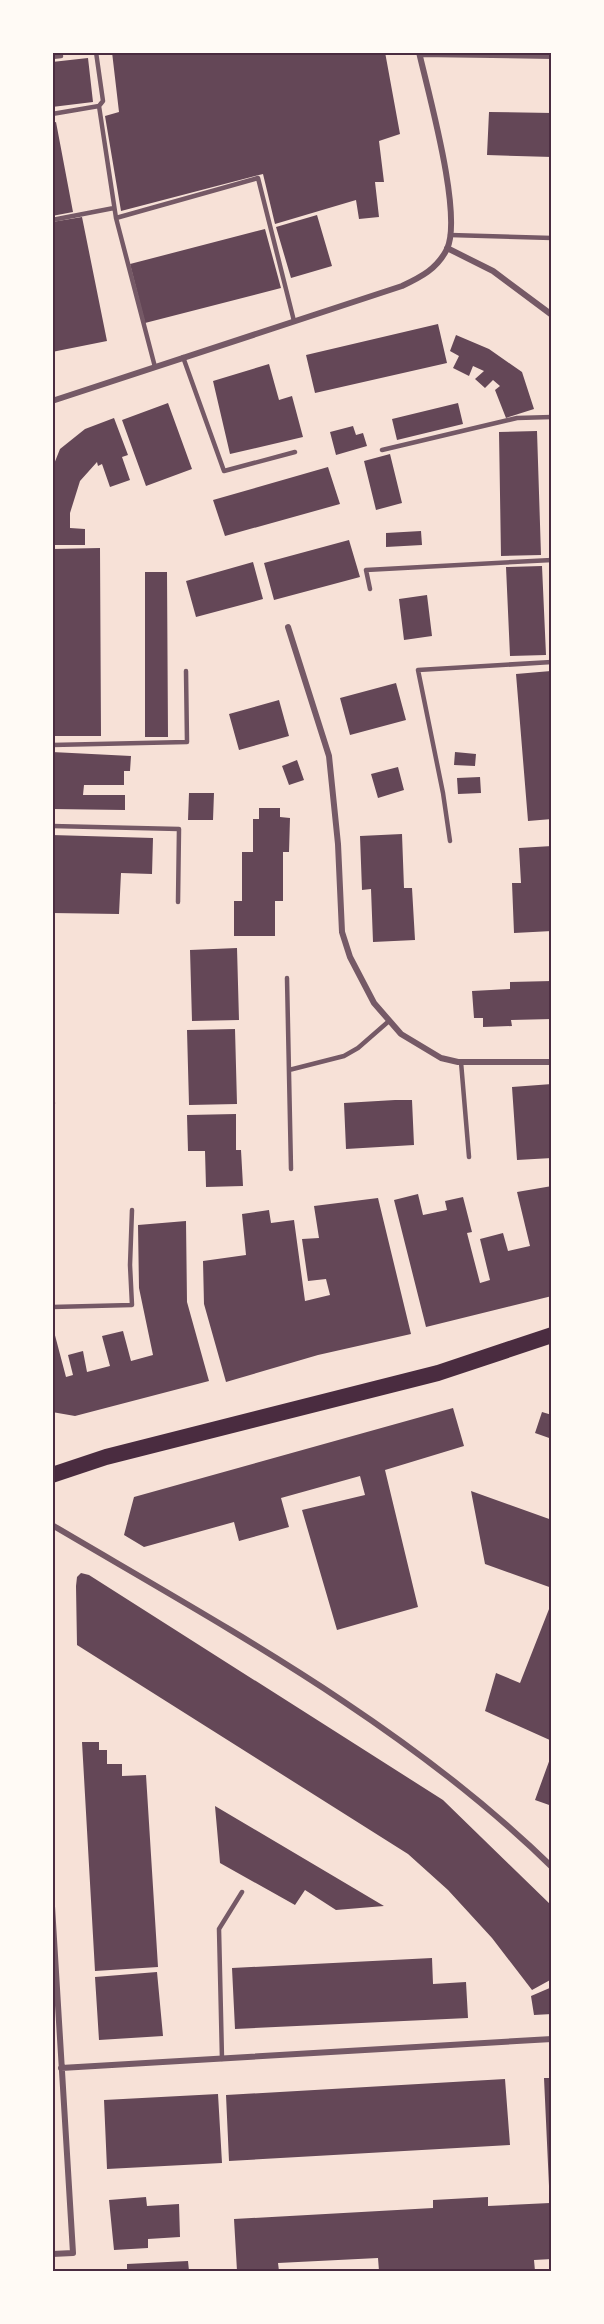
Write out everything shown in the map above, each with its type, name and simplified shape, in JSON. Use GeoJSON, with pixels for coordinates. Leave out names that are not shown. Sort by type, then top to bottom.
{"type":"FeatureCollection","features":[{"type":"Feature","properties":{"kind":"highway"},"geometry":{"type":"LineString","coordinates":[[52,1475],[106,1457],[438,1373],[552,1335]]}},
{"type":"Feature","properties":{"kind":"street"},"geometry":{"type":"LineString","coordinates":[[52,401],[402,286],[428,274],[447,248],[451,208],[420,53],[552,56]]}},
{"type":"Feature","properties":{"kind":"street"},"geometry":{"type":"LineString","coordinates":[[447,248],[493,271],[552,315]]}},
{"type":"Feature","properties":{"kind":"street"},"geometry":{"type":"LineString","coordinates":[[288,627],[329,756],[339,844],[342,932],[350,957],[374,1003],[401,1034],[427,1052],[441,1058],[461,1062],[552,1062]]}},
{"type":"Feature","properties":{"kind":"street"},"geometry":{"type":"LineString","coordinates":[[52,1525],[266,1653],[411,1747],[504,1821],[552,1867]]}},
{"type":"Feature","properties":{"kind":"street"},"geometry":{"type":"LineString","coordinates":[[52,1906],[73,2253],[52,2254]]}},
{"type":"Feature","properties":{"kind":"street"},"geometry":{"type":"LineString","coordinates":[[61,2068],[552,2039]]}},
{"type":"Feature","properties":{"kind":"lane"},"geometry":{"type":"LineString","coordinates":[[52,114],[99,106],[103,101],[96,52]]}},
{"type":"Feature","properties":{"kind":"lane"},"geometry":{"type":"LineString","coordinates":[[52,57],[62,56]]}},
{"type":"Feature","properties":{"kind":"lane"},"geometry":{"type":"LineString","coordinates":[[99,106],[116,218],[155,367]]}},
{"type":"Feature","properties":{"kind":"lane"},"geometry":{"type":"LineString","coordinates":[[116,218],[258,178],[294,321]]}},
{"type":"Feature","properties":{"kind":"lane"},"geometry":{"type":"LineString","coordinates":[[52,220],[114,208]]}},
{"type":"Feature","properties":{"kind":"lane"},"geometry":{"type":"LineString","coordinates":[[450,235],[552,238]]}},
{"type":"Feature","properties":{"kind":"lane"},"geometry":{"type":"LineString","coordinates":[[183,357],[224,471],[295,452]]}},
{"type":"Feature","properties":{"kind":"lane"},"geometry":{"type":"LineString","coordinates":[[382,450],[517,418],[552,417]]}},
{"type":"Feature","properties":{"kind":"lane"},"geometry":{"type":"LineString","coordinates":[[370,589],[366,570],[552,560]]}},
{"type":"Feature","properties":{"kind":"lane"},"geometry":{"type":"LineString","coordinates":[[450,841],[443,793],[418,670],[552,662]]}},
{"type":"Feature","properties":{"kind":"lane"},"geometry":{"type":"LineString","coordinates":[[52,745],[187,742],[186,671]]}},
{"type":"Feature","properties":{"kind":"lane"},"geometry":{"type":"LineString","coordinates":[[52,826],[179,829],[177,902]]}},
{"type":"Feature","properties":{"kind":"lane"},"geometry":{"type":"LineString","coordinates":[[287,978],[291,1169]]}},
{"type":"Feature","properties":{"kind":"lane"},"geometry":{"type":"LineString","coordinates":[[289,1070],[344,1056],[358,1048],[389,1021]]}},
{"type":"Feature","properties":{"kind":"lane"},"geometry":{"type":"LineString","coordinates":[[461,1062],[469,1157]]}},
{"type":"Feature","properties":{"kind":"lane"},"geometry":{"type":"LineString","coordinates":[[52,1307],[132,1305],[130,1265],[132,1210]]}},
{"type":"Feature","properties":{"kind":"lane"},"geometry":{"type":"LineString","coordinates":[[222,2059],[219,1929],[242,1892]]}},
{"type":"Feature","properties":{"kind":"building"},"geometry":{"type":"Polygon","coordinates":[[[112,52],[385,52],[400,134],[379,141],[384,182],[375,182],[379,217],[359,219],[356,200],[275,224],[263,174],[121,211],[105,116],[119,112],[112,52]]]}},
{"type":"Feature","properties":{"kind":"building"},"geometry":{"type":"Polygon","coordinates":[[[88,58],[93,102],[52,107],[52,62],[88,58]]]}},
{"type":"Feature","properties":{"kind":"building"},"geometry":{"type":"Polygon","coordinates":[[[489,112],[552,113],[552,157],[487,155],[489,112]]]}},
{"type":"Feature","properties":{"kind":"building"},"geometry":{"type":"Polygon","coordinates":[[[56,122],[73,212],[52,216],[52,123],[56,122]]]}},
{"type":"Feature","properties":{"kind":"building"},"geometry":{"type":"Polygon","coordinates":[[[317,215],[332,266],[291,278],[276,227],[317,215]]]}},
{"type":"Feature","properties":{"kind":"building"},"geometry":{"type":"Polygon","coordinates":[[[82,217],[107,341],[52,352],[52,222],[82,217]]]}},
{"type":"Feature","properties":{"kind":"building"},"geometry":{"type":"Polygon","coordinates":[[[265,229],[281,288],[145,323],[130,264],[265,229]]]}},
{"type":"Feature","properties":{"kind":"building"},"geometry":{"type":"Polygon","coordinates":[[[438,324],[447,363],[315,393],[306,355],[438,324]]]}},
{"type":"Feature","properties":{"kind":"building"},"geometry":{"type":"Polygon","coordinates":[[[456,335],[489,349],[522,372],[534,409],[506,418],[495,390],[500,386],[493,380],[485,388],[475,379],[484,371],[473,366],[469,376],[453,368],[459,356],[450,351],[456,335]]]}},
{"type":"Feature","properties":{"kind":"building"},"geometry":{"type":"Polygon","coordinates":[[[269,364],[279,400],[292,396],[303,437],[230,454],[213,381],[269,364]]]}},
{"type":"Feature","properties":{"kind":"building"},"geometry":{"type":"Polygon","coordinates":[[[168,403],[192,469],[146,486],[122,420],[168,403]]]}},
{"type":"Feature","properties":{"kind":"building"},"geometry":{"type":"Polygon","coordinates":[[[458,403],[463,424],[397,440],[392,419],[458,403]]]}},
{"type":"Feature","properties":{"kind":"building"},"geometry":{"type":"Polygon","coordinates":[[[114,418],[128,455],[122,457],[130,480],[110,487],[102,464],[98,466],[97,462],[80,481],[70,513],[70,528],[85,529],[85,545],[52,545],[52,469],[60,449],[85,429],[114,418]]]}},
{"type":"Feature","properties":{"kind":"building"},"geometry":{"type":"Polygon","coordinates":[[[353,426],[356,435],[363,433],[367,446],[336,455],[330,432],[353,426]]]}},
{"type":"Feature","properties":{"kind":"building"},"geometry":{"type":"Polygon","coordinates":[[[537,431],[541,555],[501,556],[499,432],[537,431]]]}},
{"type":"Feature","properties":{"kind":"building"},"geometry":{"type":"Polygon","coordinates":[[[390,454],[402,503],[376,510],[364,461],[390,454]]]}},
{"type":"Feature","properties":{"kind":"building"},"geometry":{"type":"Polygon","coordinates":[[[328,467],[340,504],[225,536],[213,500],[328,467]]]}},
{"type":"Feature","properties":{"kind":"building"},"geometry":{"type":"Polygon","coordinates":[[[421,531],[422,545],[386,547],[386,533],[421,531]]]}},
{"type":"Feature","properties":{"kind":"building"},"geometry":{"type":"Polygon","coordinates":[[[349,540],[360,577],[274,600],[264,563],[349,540]]]}},
{"type":"Feature","properties":{"kind":"building"},"geometry":{"type":"Polygon","coordinates":[[[100,548],[101,736],[52,736],[52,549],[100,548]]]}},
{"type":"Feature","properties":{"kind":"building"},"geometry":{"type":"Polygon","coordinates":[[[253,562],[263,599],[196,617],[186,581],[253,562]]]}},
{"type":"Feature","properties":{"kind":"building"},"geometry":{"type":"Polygon","coordinates":[[[542,566],[546,655],[510,656],[506,567],[542,566]]]}},
{"type":"Feature","properties":{"kind":"building"},"geometry":{"type":"Polygon","coordinates":[[[145,572],[167,572],[168,737],[145,737],[145,572]]]}},
{"type":"Feature","properties":{"kind":"building"},"geometry":{"type":"Polygon","coordinates":[[[427,595],[432,636],[404,640],[399,599],[427,595]]]}},
{"type":"Feature","properties":{"kind":"building"},"geometry":{"type":"Polygon","coordinates":[[[551,671],[552,819],[528,821],[516,674],[551,671]]]}},
{"type":"Feature","properties":{"kind":"building"},"geometry":{"type":"Polygon","coordinates":[[[396,683],[406,720],[350,735],[340,698],[396,683]]]}},
{"type":"Feature","properties":{"kind":"building"},"geometry":{"type":"Polygon","coordinates":[[[279,700],[289,736],[239,750],[229,714],[279,700]]]}},
{"type":"Feature","properties":{"kind":"building"},"geometry":{"type":"Polygon","coordinates":[[[52,752],[131,756],[130,771],[124,771],[124,785],[84,785],[83,795],[125,795],[125,810],[52,809],[52,752]]]}},
{"type":"Feature","properties":{"kind":"building"},"geometry":{"type":"Polygon","coordinates":[[[455,752],[476,754],[475,766],[454,765],[455,752]]]}},
{"type":"Feature","properties":{"kind":"building"},"geometry":{"type":"Polygon","coordinates":[[[297,760],[304,780],[289,785],[282,766],[297,760]]]}},
{"type":"Feature","properties":{"kind":"building"},"geometry":{"type":"Polygon","coordinates":[[[398,767],[404,790],[378,798],[371,774],[398,767]]]}},
{"type":"Feature","properties":{"kind":"building"},"geometry":{"type":"Polygon","coordinates":[[[480,777],[481,793],[458,794],[457,778],[480,777]]]}},
{"type":"Feature","properties":{"kind":"building"},"geometry":{"type":"Polygon","coordinates":[[[189,793],[214,793],[213,820],[188,820],[189,793]]]}},
{"type":"Feature","properties":{"kind":"building"},"geometry":{"type":"Polygon","coordinates":[[[259,808],[280,808],[280,817],[290,818],[289,852],[283,852],[283,901],[275,901],[275,936],[234,936],[234,901],[242,901],[242,852],[253,852],[253,819],[259,819],[259,808]]]}},
{"type":"Feature","properties":{"kind":"building"},"geometry":{"type":"Polygon","coordinates":[[[402,834],[404,888],[412,888],[415,940],[373,942],[371,889],[362,890],[360,836],[402,834]]]}},
{"type":"Feature","properties":{"kind":"building"},"geometry":{"type":"Polygon","coordinates":[[[52,835],[153,838],[152,874],[121,873],[119,914],[52,913],[52,835]]]}},
{"type":"Feature","properties":{"kind":"building"},"geometry":{"type":"Polygon","coordinates":[[[552,846],[552,931],[514,933],[512,883],[521,883],[519,848],[552,846]]]}},
{"type":"Feature","properties":{"kind":"building"},"geometry":{"type":"Polygon","coordinates":[[[237,948],[239,1020],[192,1021],[190,950],[237,948]]]}},
{"type":"Feature","properties":{"kind":"building"},"geometry":{"type":"Polygon","coordinates":[[[552,981],[552,1019],[511,1020],[512,1026],[483,1027],[483,1018],[474,1018],[472,991],[510,989],[510,982],[552,981]]]}},
{"type":"Feature","properties":{"kind":"building"},"geometry":{"type":"Polygon","coordinates":[[[235,1029],[237,1104],[189,1105],[187,1030],[235,1029]]]}},
{"type":"Feature","properties":{"kind":"building"},"geometry":{"type":"Polygon","coordinates":[[[552,1084],[552,1158],[517,1160],[512,1087],[552,1084]]]}},
{"type":"Feature","properties":{"kind":"building"},"geometry":{"type":"Polygon","coordinates":[[[412,1100],[414,1145],[346,1149],[344,1103],[412,1100]]]}},
{"type":"Feature","properties":{"kind":"building"},"geometry":{"type":"Polygon","coordinates":[[[236,1114],[236,1150],[241,1150],[243,1186],[206,1187],[205,1151],[188,1151],[187,1115],[236,1114]]]}},
{"type":"Feature","properties":{"kind":"building"},"geometry":{"type":"Polygon","coordinates":[[[552,1186],[552,1296],[426,1327],[394,1200],[418,1194],[423,1215],[447,1210],[445,1201],[463,1197],[472,1232],[467,1233],[480,1283],[490,1280],[480,1239],[503,1233],[508,1251],[530,1246],[517,1192],[552,1186]]]}},
{"type":"Feature","properties":{"kind":"building"},"geometry":{"type":"Polygon","coordinates":[[[378,1198],[411,1334],[318,1355],[226,1382],[204,1304],[203,1261],[246,1255],[242,1214],[269,1210],[271,1223],[294,1220],[305,1301],[330,1295],[326,1279],[308,1281],[302,1239],[319,1238],[314,1206],[378,1198]]]}},
{"type":"Feature","properties":{"kind":"building"},"geometry":{"type":"Polygon","coordinates":[[[186,1221],[187,1302],[209,1381],[75,1416],[52,1412],[52,1324],[66,1377],[73,1375],[68,1355],[83,1351],[87,1372],[110,1366],[102,1336],[123,1331],[131,1361],[153,1355],[139,1288],[138,1225],[186,1221]]]}},
{"type":"Feature","properties":{"kind":"building"},"geometry":{"type":"Polygon","coordinates":[[[52,1279],[54,1279],[55,1303],[52,1303],[52,1279]]]}},
{"type":"Feature","properties":{"kind":"building"},"geometry":{"type":"Polygon","coordinates":[[[453,1408],[464,1446],[385,1470],[418,1607],[337,1630],[302,1510],[365,1495],[360,1476],[281,1498],[289,1527],[239,1541],[234,1522],[144,1547],[124,1535],[134,1497],[453,1408]]]}},
{"type":"Feature","properties":{"kind":"building"},"geometry":{"type":"Polygon","coordinates":[[[542,1412],[552,1415],[552,1439],[535,1433],[542,1412]]]}},
{"type":"Feature","properties":{"kind":"building"},"geometry":{"type":"Polygon","coordinates":[[[471,1491],[552,1520],[552,1588],[485,1564],[471,1491]]]}},
{"type":"Feature","properties":{"kind":"building"},"geometry":{"type":"Polygon","coordinates":[[[81,1573],[89,1575],[443,1800],[552,1906],[552,1979],[532,1990],[492,1938],[448,1890],[408,1854],[77,1645],[76,1586],[77,1577],[81,1573]]]}},
{"type":"Feature","properties":{"kind":"building"},"geometry":{"type":"Polygon","coordinates":[[[551,1604],[552,1741],[485,1711],[496,1673],[520,1683],[551,1604]]]}},
{"type":"Feature","properties":{"kind":"building"},"geometry":{"type":"Polygon","coordinates":[[[82,1742],[99,1742],[99,1750],[107,1750],[107,1764],[122,1764],[122,1776],[146,1775],[158,1967],[95,1971],[82,1742]]]}},
{"type":"Feature","properties":{"kind":"building"},"geometry":{"type":"Polygon","coordinates":[[[552,1756],[552,1806],[535,1800],[552,1756]]]}},
{"type":"Feature","properties":{"kind":"building"},"geometry":{"type":"Polygon","coordinates":[[[215,1806],[384,1906],[336,1910],[305,1890],[295,1905],[220,1863],[215,1806]]]}},
{"type":"Feature","properties":{"kind":"building"},"geometry":{"type":"Polygon","coordinates":[[[432,1958],[433,1984],[466,1982],[468,2018],[235,2029],[232,1968],[432,1958]]]}},
{"type":"Feature","properties":{"kind":"building"},"geometry":{"type":"Polygon","coordinates":[[[157,1972],[163,2036],[99,2040],[95,1977],[157,1972]]]}},
{"type":"Feature","properties":{"kind":"building"},"geometry":{"type":"Polygon","coordinates":[[[552,1987],[552,2014],[534,2015],[531,1996],[552,1987]]]}},
{"type":"Feature","properties":{"kind":"building"},"geometry":{"type":"Polygon","coordinates":[[[544,2078],[552,2078],[552,2186],[549,2186],[544,2078]]]}},
{"type":"Feature","properties":{"kind":"building"},"geometry":{"type":"Polygon","coordinates":[[[505,2079],[510,2145],[229,2161],[226,2095],[505,2079]]]}},
{"type":"Feature","properties":{"kind":"building"},"geometry":{"type":"Polygon","coordinates":[[[218,2094],[222,2163],[107,2169],[104,2100],[218,2094]]]}},
{"type":"Feature","properties":{"kind":"building"},"geometry":{"type":"Polygon","coordinates":[[[146,2197],[147,2206],[179,2204],[180,2237],[148,2239],[148,2248],[114,2250],[109,2200],[146,2197]]]}},
{"type":"Feature","properties":{"kind":"building"},"geometry":{"type":"Polygon","coordinates":[[[488,2197],[488,2206],[550,2203],[552,2259],[534,2260],[535,2271],[379,2271],[378,2258],[278,2263],[279,2271],[237,2271],[234,2219],[433,2208],[433,2200],[488,2197]]]}},
{"type":"Feature","properties":{"kind":"building"},"geometry":{"type":"Polygon","coordinates":[[[188,2261],[189,2271],[127,2271],[127,2264],[188,2261]]]}}]}
